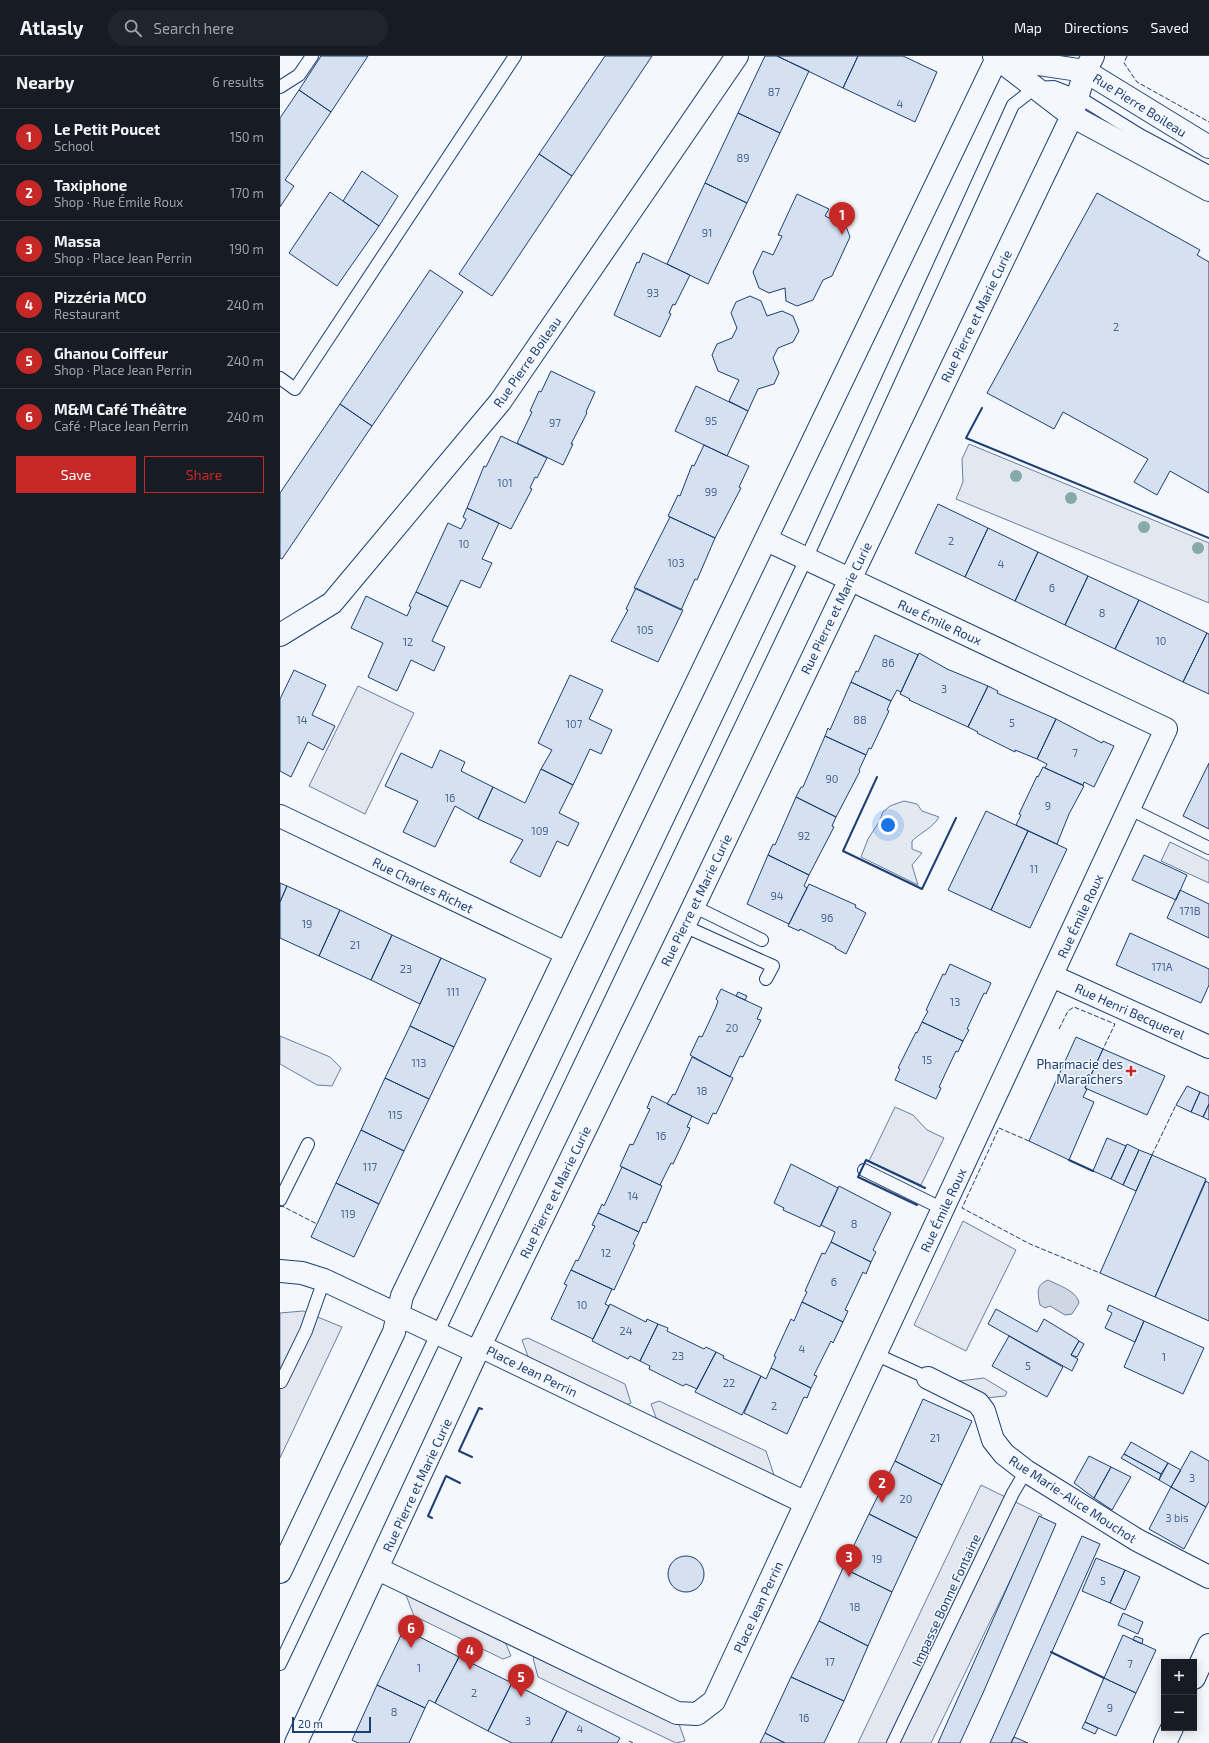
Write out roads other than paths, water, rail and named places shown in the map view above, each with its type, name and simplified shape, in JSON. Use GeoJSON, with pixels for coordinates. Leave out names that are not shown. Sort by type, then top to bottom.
{"type":"FeatureCollection","features":[{"type":"Feature","properties":{"kind":"street","name":"Rue Pierre Boileau"},"geometry":{"type":"LineString","coordinates":[[280,635],[332,603],[500,402],[737,56]]}},
{"type":"Feature","properties":{"kind":"street","name":"Rue Pierre Boileau"},"geometry":{"type":"LineString","coordinates":[[997,57],[1089,64],[1209,147]]}},
{"type":"Feature","properties":{"kind":"street","name":"Rue Pierre Boileau"},"geometry":{"type":"LineString","coordinates":[[997,57],[1035,88],[1074,106],[1209,190]]}},
{"type":"Feature","properties":{"kind":"street"},"geometry":{"type":"LineString","coordinates":[[280,1572],[394,1332],[402,1296],[566,953],[767,540],[997,57]]}},
{"type":"Feature","properties":{"kind":"street","name":"Rue Pierre et Marie Curie"},"geometry":{"type":"LineString","coordinates":[[296,1743],[479,1349],[689,916],[1074,106],[1089,64]]}},
{"type":"Feature","properties":{"kind":"street","name":"Rue Émile Roux"},"geometry":{"type":"LineString","coordinates":[[767,540],[1166,730],[806,1503]]}},
{"type":"Feature","properties":{"kind":"street","name":"Rue Charles Richet"},"geometry":{"type":"LineString","coordinates":[[280,816],[566,953]]}},
{"type":"Feature","properties":{"kind":"street","name":"Rue Henri Becquerel"},"geometry":{"type":"LineString","coordinates":[[1052,976],[1209,1047]]}},
{"type":"Feature","properties":{"kind":"street","name":"Place Jean Perrin"},"geometry":{"type":"LineString","coordinates":[[280,1271],[302,1273],[324,1280],[436,1333],[479,1349],[806,1503],[714,1701],[697,1714],[677,1713],[378,1568]]}},
{"type":"Feature","properties":{"kind":"street","name":"Rue Marie-Alice Mouchot"},"geometry":{"type":"LineString","coordinates":[[928,1378],[978,1403],[984,1411],[993,1440],[1004,1454],[1026,1471],[1137,1540],[1209,1577]]}},
{"type":"Feature","properties":{"kind":"street"},"geometry":{"type":"LineString","coordinates":[[1197,1671],[1209,1645]]}},
{"type":"Feature","properties":{"kind":"street"},"geometry":{"type":"LineString","coordinates":[[1165,1743],[1171,1731]]}},
{"type":"Feature","properties":{"kind":"lane"},"geometry":{"type":"LineString","coordinates":[[280,87],[299,75],[312,56]]}},
{"type":"Feature","properties":{"kind":"lane"},"geometry":{"type":"LineString","coordinates":[[280,378],[296,388],[515,56]]}},
{"type":"Feature","properties":{"kind":"lane"},"geometry":{"type":"LineString","coordinates":[[280,1664],[436,1333],[806,559],[1013,105],[1035,88]]}},
{"type":"Feature","properties":{"kind":"lane","name":"Rue Pierre Boileau"},"geometry":{"type":"LineString","coordinates":[[1074,106],[1140,135],[1209,172]]}},
{"type":"Feature","properties":{"kind":"lane"},"geometry":{"type":"LineString","coordinates":[[1130,809],[1209,848]]}},
{"type":"Feature","properties":{"kind":"lane"},"geometry":{"type":"LineString","coordinates":[[689,916],[762,940]]}},
{"type":"Feature","properties":{"kind":"lane"},"geometry":{"type":"LineString","coordinates":[[689,916],[772,966],[766,979]]}},
{"type":"Feature","properties":{"kind":"lane"},"geometry":{"type":"LineString","coordinates":[[280,1200],[308,1144]]}},
{"type":"Feature","properties":{"kind":"lane"},"geometry":{"type":"LineString","coordinates":[[864,1170],[943,1210]]}},
{"type":"Feature","properties":{"kind":"lane"},"geometry":{"type":"LineString","coordinates":[[280,1382],[306,1331],[324,1280]]}},
{"type":"Feature","properties":{"kind":"lane","name":"Rue Marie-Alice Mouchot"},"geometry":{"type":"LineString","coordinates":[[875,1354],[928,1378]]}},
{"type":"Feature","properties":{"kind":"lane","name":"Impasse Bonne Fontaine"},"geometry":{"type":"LineString","coordinates":[[894,1743],[1012,1493],[1026,1471]]}},
{"type":"Feature","properties":{"kind":"place","name":"Le Petit Poucet"},"geometry":{"type":"Point","coordinates":[842,235]}},
{"type":"Feature","properties":{"kind":"place","name":"Pharmacie des Maraîchers"},"geometry":{"type":"Point","coordinates":[1131,1071]}},
{"type":"Feature","properties":{"kind":"place","name":"Taxiphone"},"geometry":{"type":"Point","coordinates":[882,1503]}},
{"type":"Feature","properties":{"kind":"place","name":"Massa"},"geometry":{"type":"Point","coordinates":[849,1577]}},
{"type":"Feature","properties":{"kind":"place","name":"M&M Café Théâtre"},"geometry":{"type":"Point","coordinates":[411,1648]}},
{"type":"Feature","properties":{"kind":"place","name":"Pizzéria MCO"},"geometry":{"type":"Point","coordinates":[470,1670]}},
{"type":"Feature","properties":{"kind":"place","name":"Ghanou Coiffeur"},"geometry":{"type":"Point","coordinates":[521,1697]}}]}
